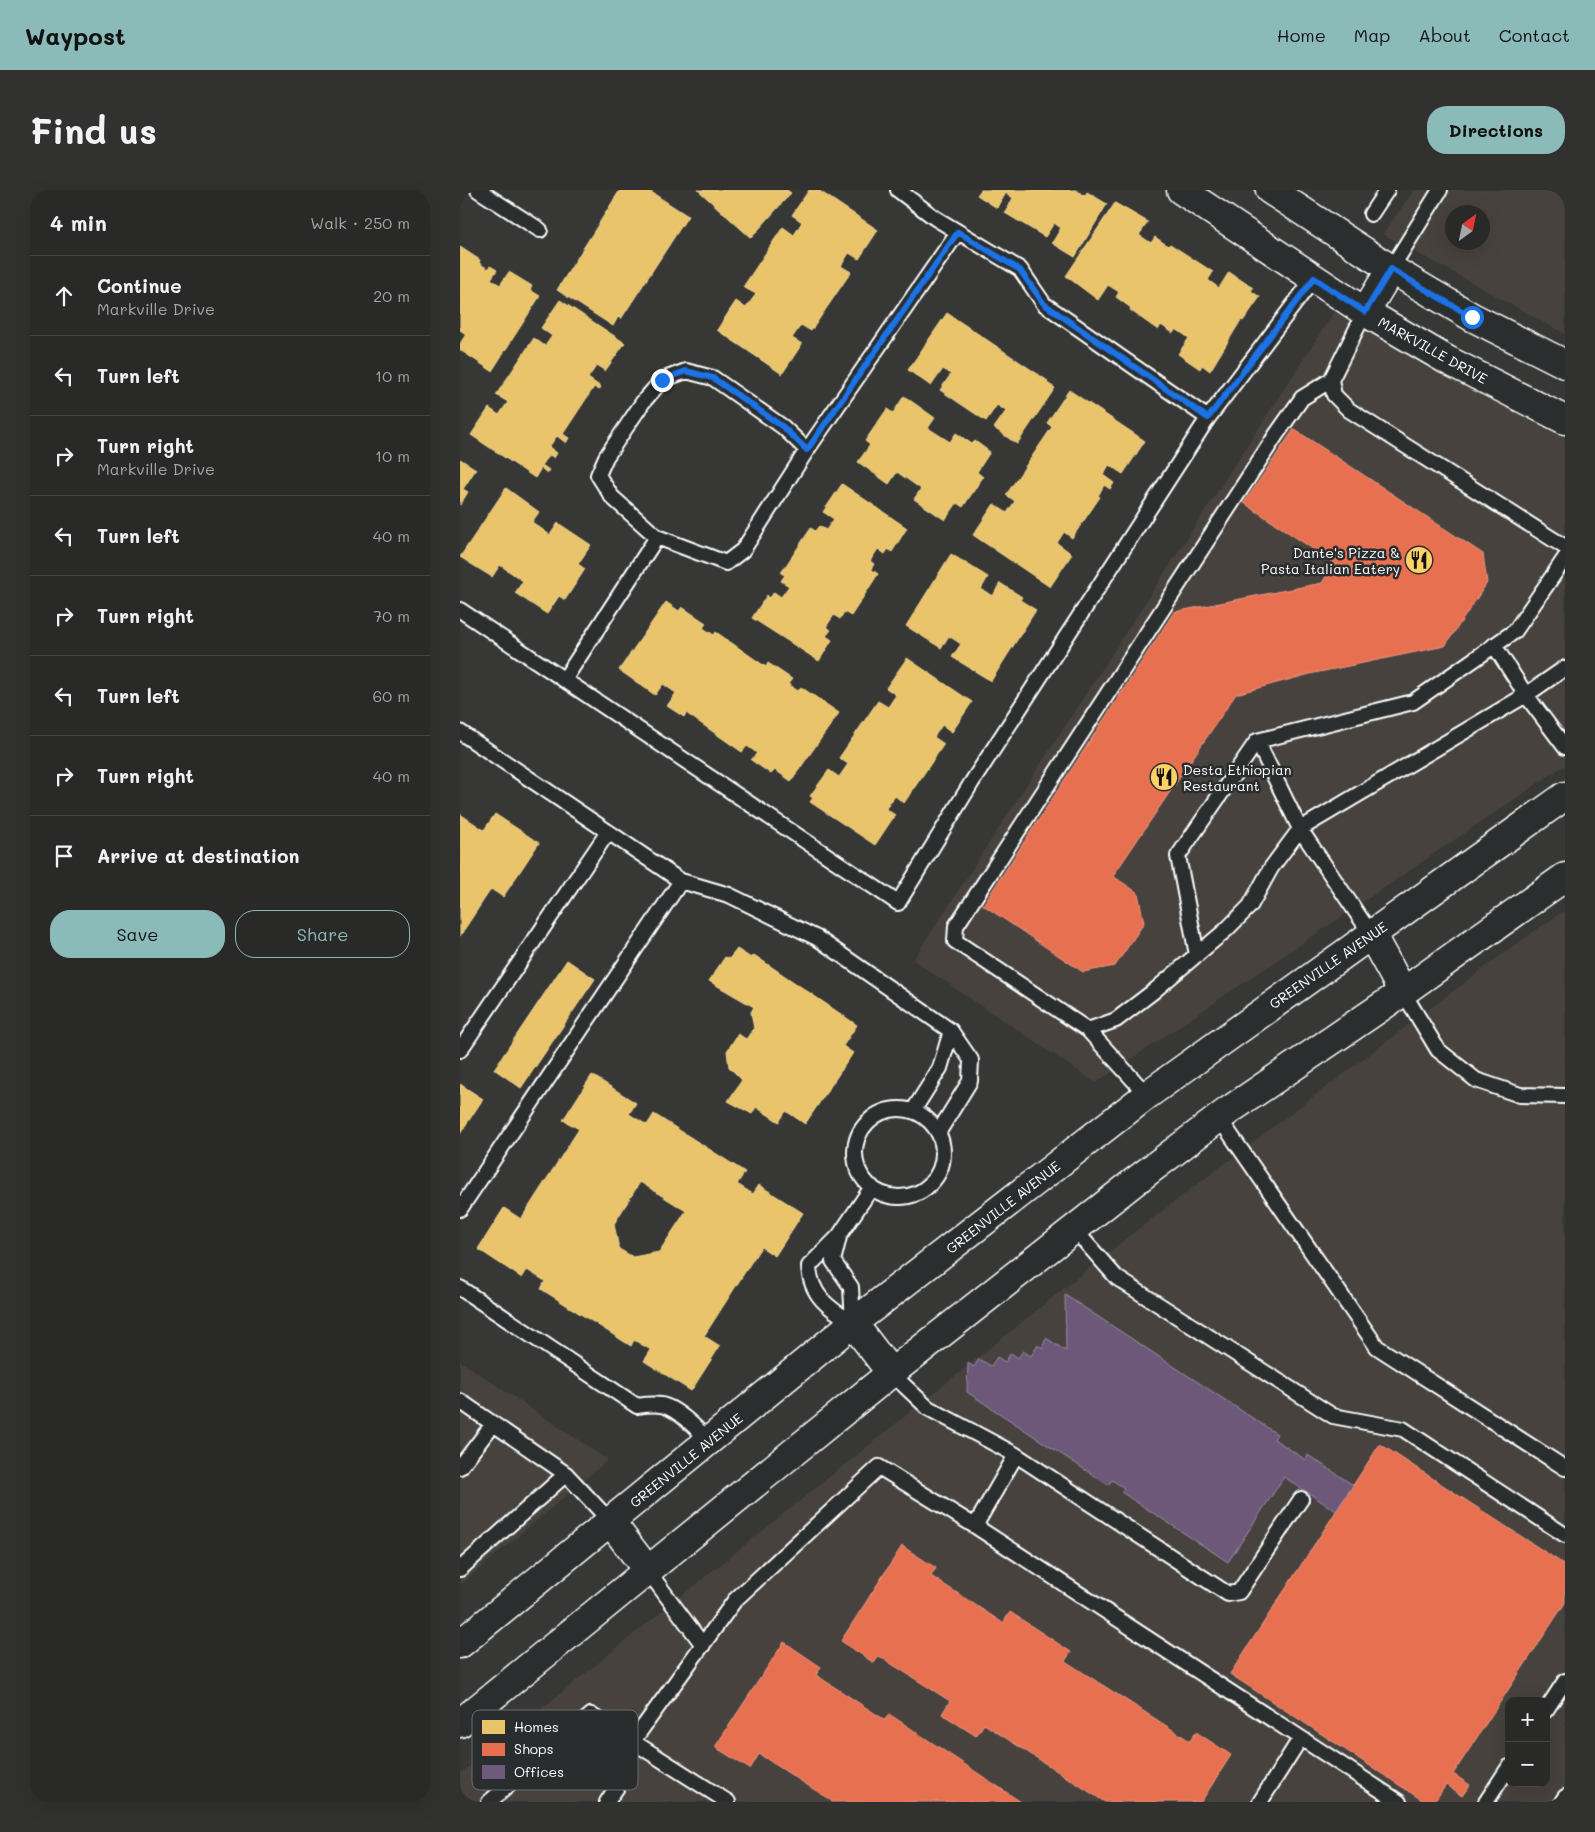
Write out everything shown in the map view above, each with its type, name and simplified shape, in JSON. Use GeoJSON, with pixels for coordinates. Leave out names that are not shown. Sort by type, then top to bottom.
{"type":"FeatureCollection","features":[{"type":"Feature","properties":{"kind":"main road","name":"MARKVILLE DRIVE"},"geometry":{"type":"LineString","coordinates":[[1181,190],[1365,312],[1447,360],[1565,420]]}},
{"type":"Feature","properties":{"kind":"main road"},"geometry":{"type":"LineString","coordinates":[[1270,190],[1391,269],[1472,317],[1565,364]]}},
{"type":"Feature","properties":{"kind":"main road"},"geometry":{"type":"LineString","coordinates":[[1365,312],[1391,269]]}},
{"type":"Feature","properties":{"kind":"main road","name":"GREENVILLE AVENUE"},"geometry":{"type":"LineString","coordinates":[[460,1644],[853,1323],[1147,1095],[1565,796]]}},
{"type":"Feature","properties":{"kind":"main road"},"geometry":{"type":"LineString","coordinates":[[476,1710],[891,1374],[1074,1229],[1219,1118],[1403,992],[1565,877]]}},
{"type":"Feature","properties":{"kind":"main road"},"geometry":{"type":"LineString","coordinates":[[1371,934],[1403,992]]}},
{"type":"Feature","properties":{"kind":"main road"},"geometry":{"type":"LineString","coordinates":[[853,1323],[891,1374]]}},
{"type":"Feature","properties":{"kind":"main road"},"geometry":{"type":"LineString","coordinates":[[610,1521],[648,1571]]}},
{"type":"Feature","properties":{"kind":"main road"},"geometry":{"type":"LineString","coordinates":[[460,1723],[472,1713]]}},
{"type":"Feature","properties":{"kind":"lane"},"geometry":{"type":"LineString","coordinates":[[478,190],[540,230]]}},
{"type":"Feature","properties":{"kind":"lane"},"geometry":{"type":"LineString","coordinates":[[898,190],[935,218],[1020,270],[1044,304],[1208,418]]}},
{"type":"Feature","properties":{"kind":"lane"},"geometry":{"type":"LineString","coordinates":[[1371,214],[1388,190]]}},
{"type":"Feature","properties":{"kind":"lane"},"geometry":{"type":"LineString","coordinates":[[1391,269],[1440,190]]}},
{"type":"Feature","properties":{"kind":"lane"},"geometry":{"type":"LineString","coordinates":[[807,450],[783,427],[713,378],[686,371],[662,380],[643,402],[606,457],[598,475],[612,498],[657,537],[726,563],[744,550],[807,450],[958,232]]}},
{"type":"Feature","properties":{"kind":"lane"},"geometry":{"type":"LineString","coordinates":[[460,610],[898,903],[972,782],[1208,418],[1314,278]]}},
{"type":"Feature","properties":{"kind":"lane"},"geometry":{"type":"LineString","coordinates":[[1147,1095],[1088,1030],[956,941],[956,926],[1276,435],[1302,398],[1331,380],[1365,312]]}},
{"type":"Feature","properties":{"kind":"lane"},"geometry":{"type":"LineString","coordinates":[[1331,380],[1334,395],[1349,410],[1565,548]]}},
{"type":"Feature","properties":{"kind":"lane"},"geometry":{"type":"LineString","coordinates":[[564,680],[657,537]]}},
{"type":"Feature","properties":{"kind":"lane"},"geometry":{"type":"LineString","coordinates":[[1197,955],[1178,856],[1257,741],[1413,702],[1515,631],[1565,558]]}},
{"type":"Feature","properties":{"kind":"lane"},"geometry":{"type":"LineString","coordinates":[[1494,645],[1526,695],[1565,747]]}},
{"type":"Feature","properties":{"kind":"lane"},"geometry":{"type":"LineString","coordinates":[[1088,1030],[1116,1020],[1226,930],[1250,906],[1271,868],[1300,829],[1526,695],[1565,668]]}},
{"type":"Feature","properties":{"kind":"lane"},"geometry":{"type":"LineString","coordinates":[[460,732],[681,881],[729,895],[817,938],[951,1031],[971,1060],[970,1081],[938,1133]]}},
{"type":"Feature","properties":{"kind":"lane"},"geometry":{"type":"LineString","coordinates":[[1257,741],[1300,829],[1371,934]]}},
{"type":"Feature","properties":{"kind":"lane"},"geometry":{"type":"LineString","coordinates":[[460,1050],[608,832]]}},
{"type":"Feature","properties":{"kind":"lane"},"geometry":{"type":"LineString","coordinates":[[460,1209],[681,881]]}},
{"type":"Feature","properties":{"kind":"lane"},"geometry":{"type":"LineString","coordinates":[[1403,992],[1438,1050],[1476,1080],[1520,1094],[1565,1096]]}},
{"type":"Feature","properties":{"kind":"lane"},"geometry":{"type":"LineString","coordinates":[[913,1111],[940,1068],[951,1031]]}},
{"type":"Feature","properties":{"kind":"lane"},"geometry":{"type":"LineString","coordinates":[[899,1109],[913,1111],[925,1117],[938,1133],[942,1142],[943,1157],[940,1171],[931,1183],[919,1192],[905,1196],[890,1196],[872,1187],[860,1172],[856,1161],[855,1149],[858,1138],[863,1127],[873,1117],[885,1111],[899,1109]]}},
{"type":"Feature","properties":{"kind":"lane"},"geometry":{"type":"LineString","coordinates":[[1219,1118],[1377,1347],[1565,1468]]}},
{"type":"Feature","properties":{"kind":"lane"},"geometry":{"type":"LineString","coordinates":[[853,1323],[828,1307],[809,1280],[809,1266],[839,1236],[872,1187]]}},
{"type":"Feature","properties":{"kind":"lane"},"geometry":{"type":"LineString","coordinates":[[1074,1229],[1117,1278],[1333,1416],[1403,1430],[1565,1535]]}},
{"type":"Feature","properties":{"kind":"lane"},"geometry":{"type":"LineString","coordinates":[[839,1236],[833,1261],[851,1287],[853,1323]]}},
{"type":"Feature","properties":{"kind":"lane"},"geometry":{"type":"LineString","coordinates":[[460,1288],[636,1406],[661,1405],[671,1408],[708,1442]]}},
{"type":"Feature","properties":{"kind":"lane"},"geometry":{"type":"LineString","coordinates":[[891,1374],[928,1408],[1016,1456],[1228,1594],[1239,1592],[1301,1499]]}},
{"type":"Feature","properties":{"kind":"lane"},"geometry":{"type":"LineString","coordinates":[[460,1401],[566,1474],[610,1521]]}},
{"type":"Feature","properties":{"kind":"lane"},"geometry":{"type":"LineString","coordinates":[[460,1466],[493,1424]]}},
{"type":"Feature","properties":{"kind":"lane"},"geometry":{"type":"LineString","coordinates":[[975,1526],[1016,1456]]}},
{"type":"Feature","properties":{"kind":"lane"},"geometry":{"type":"LineString","coordinates":[[638,1734],[735,1600],[879,1467],[975,1526],[1399,1802]]}},
{"type":"Feature","properties":{"kind":"lane"},"geometry":{"type":"LineString","coordinates":[[460,1569],[566,1474]]}},
{"type":"Feature","properties":{"kind":"lane"},"geometry":{"type":"LineString","coordinates":[[648,1571],[703,1644]]}},
{"type":"Feature","properties":{"kind":"lane"},"geometry":{"type":"LineString","coordinates":[[1550,1704],[1565,1681]]}},
{"type":"Feature","properties":{"kind":"lane"},"geometry":{"type":"LineString","coordinates":[[1260,1802],[1300,1739]]}},
{"type":"Feature","properties":{"kind":"lane"},"geometry":{"type":"LineString","coordinates":[[638,1744],[728,1802]]}},
{"type":"Feature","properties":{"kind":"lane"},"geometry":{"type":"LineString","coordinates":[[1486,1802],[1505,1773]]}},
{"type":"Feature","properties":{"kind":"lane"},"geometry":{"type":"LineString","coordinates":[[489,1802],[503,1790]]}},
{"type":"Feature","properties":{"kind":"lane"},"geometry":{"type":"LineString","coordinates":[[607,1802],[615,1790]]}},
{"type":"Feature","properties":{"kind":"lane"},"geometry":{"type":"LineString","coordinates":[[1562,1802],[1565,1797]]}},
{"type":"Feature","properties":{"kind":"shaded area"},"geometry":{"type":"Polygon","coordinates":[[[1414,190],[1565,190],[1565,334],[1383,234],[1414,190]]]}},
{"type":"Feature","properties":{"kind":"shaded area"},"geometry":{"type":"Polygon","coordinates":[[[1334,312],[1565,435],[1565,765],[1096,1083],[913,960],[1334,312]]]}},
{"type":"Feature","properties":{"kind":"shaded area"},"geometry":{"type":"Polygon","coordinates":[[[1565,910],[1565,1802],[460,1802],[460,1774],[472,1764],[472,1790],[638,1790],[638,1710],[540,1710],[1129,1236],[1509,949],[1565,910]]]}},
{"type":"Feature","properties":{"kind":"shaded area"},"geometry":{"type":"Polygon","coordinates":[[[460,1361],[608,1460],[460,1585],[460,1361]]]}},
{"type":"Feature","properties":{"kind":"building: Homes"},"geometry":{"type":"Polygon","coordinates":[[[620,190],[648,190],[688,216],[621,319],[618,317],[613,326],[557,290],[620,190]]]}},
{"type":"Feature","properties":{"kind":"building: Homes"},"geometry":{"type":"Polygon","coordinates":[[[698,190],[787,190],[791,193],[751,238],[698,190]]]}},
{"type":"Feature","properties":{"kind":"building: Homes"},"geometry":{"type":"Polygon","coordinates":[[[809,190],[818,190],[878,230],[859,259],[849,253],[841,266],[851,272],[811,331],[801,325],[792,338],[802,344],[782,374],[717,330],[736,301],[746,308],[756,294],[743,287],[783,227],[794,235],[802,222],[792,215],[809,190]]]}},
{"type":"Feature","properties":{"kind":"building: Homes"},"geometry":{"type":"Polygon","coordinates":[[[981,190],[1076,190],[1085,196],[1087,192],[1107,204],[1075,257],[1052,243],[1061,228],[1054,223],[1045,237],[1005,213],[1013,198],[1006,193],[997,208],[977,195],[981,190]]]}},
{"type":"Feature","properties":{"kind":"building: Homes"},"geometry":{"type":"Polygon","coordinates":[[[1115,203],[1148,222],[1139,235],[1151,243],[1155,237],[1168,246],[1170,244],[1213,272],[1208,280],[1219,288],[1229,272],[1253,288],[1251,291],[1260,297],[1243,321],[1241,320],[1210,371],[1202,365],[1200,369],[1178,354],[1189,338],[1176,329],[1173,333],[1161,325],[1158,330],[1130,310],[1131,308],[1116,297],[1119,292],[1108,285],[1098,300],[1066,276],[1115,203]]]}},
{"type":"Feature","properties":{"kind":"building: Homes"},"geometry":{"type":"Polygon","coordinates":[[[460,247],[480,260],[479,263],[488,269],[490,266],[497,270],[491,279],[500,285],[509,272],[532,286],[530,290],[540,296],[492,371],[460,350],[460,344],[466,334],[460,330],[460,247]]]}},
{"type":"Feature","properties":{"kind":"building: Homes"},"geometry":{"type":"Polygon","coordinates":[[[560,300],[625,343],[605,371],[597,365],[588,378],[601,387],[599,390],[594,387],[563,434],[569,438],[566,443],[557,436],[549,447],[557,453],[554,458],[550,455],[542,465],[549,470],[547,473],[541,468],[535,478],[471,435],[489,408],[499,415],[508,402],[496,395],[534,338],[545,346],[552,336],[541,328],[560,300]]]}},
{"type":"Feature","properties":{"kind":"building: Homes"},"geometry":{"type":"Polygon","coordinates":[[[947,313],[1048,381],[1047,383],[1055,388],[1017,444],[994,428],[1006,411],[997,405],[986,421],[940,390],[951,374],[943,369],[931,386],[908,370],[947,313]]]}},
{"type":"Feature","properties":{"kind":"building: Homes"},"geometry":{"type":"Polygon","coordinates":[[[1069,390],[1145,441],[1123,474],[1109,465],[1103,475],[1114,483],[1110,489],[1104,485],[1098,496],[1100,497],[1072,538],[1064,532],[1057,543],[1072,554],[1050,587],[973,535],[994,504],[1007,513],[1015,501],[1006,495],[1052,427],[1047,423],[1069,390]]]}},
{"type":"Feature","properties":{"kind":"building: Homes"},"geometry":{"type":"Polygon","coordinates":[[[904,396],[935,418],[928,428],[950,442],[956,433],[972,444],[975,441],[990,452],[977,472],[983,477],[963,507],[957,503],[945,520],[914,499],[921,489],[897,472],[889,484],[858,462],[870,445],[865,441],[887,409],[893,413],[904,396]]]}},
{"type":"Feature","properties":{"kind":"building: Homes"},"geometry":{"type":"Polygon","coordinates":[[[460,459],[476,469],[463,489],[468,492],[460,505],[460,459]]]}},
{"type":"Feature","properties":{"kind":"building: Homes"},"geometry":{"type":"Polygon","coordinates":[[[842,484],[907,528],[892,552],[888,549],[885,554],[878,549],[870,561],[874,564],[871,569],[878,574],[851,616],[844,612],[840,619],[834,615],[826,627],[831,630],[826,636],[832,640],[819,661],[752,618],[767,595],[770,598],[774,592],[781,597],[789,586],[781,581],[785,575],[781,573],[811,528],[815,531],[819,526],[826,530],[834,519],[823,512],[842,484]]]}},
{"type":"Feature","properties":{"kind":"building: Homes"},"geometry":{"type":"Polygon","coordinates":[[[506,488],[539,512],[532,522],[550,535],[558,523],[591,545],[578,564],[585,569],[565,600],[559,596],[547,614],[515,593],[523,581],[500,565],[492,577],[460,557],[506,488]]]}},
{"type":"Feature","properties":{"kind":"building: Homes"},"geometry":{"type":"Polygon","coordinates":[[[951,554],[988,577],[981,589],[993,596],[1000,583],[1022,597],[1020,600],[1036,610],[991,681],[952,657],[961,644],[949,636],[941,648],[906,626],[951,554]]]}},
{"type":"Feature","properties":{"kind":"building: Homes"},"geometry":{"type":"Polygon","coordinates":[[[666,602],[679,611],[682,607],[706,623],[703,628],[714,635],[716,632],[766,667],[768,663],[792,679],[788,684],[798,691],[801,687],[839,713],[791,781],[775,770],[771,774],[751,760],[757,753],[747,746],[742,752],[686,713],[684,717],[667,706],[676,693],[663,684],[655,695],[619,670],[666,602]]]}},
{"type":"Feature","properties":{"kind":"building: Homes"},"geometry":{"type":"Polygon","coordinates":[[[907,658],[972,702],[952,732],[942,725],[934,737],[944,744],[904,803],[895,796],[886,809],[895,815],[875,845],[810,802],[813,798],[810,796],[829,770],[839,777],[848,764],[839,758],[878,701],[888,707],[896,695],[886,688],[907,658]]]}},
{"type":"Feature","properties":{"kind":"building: Homes"},"geometry":{"type":"Polygon","coordinates":[[[460,814],[484,830],[495,814],[539,843],[503,897],[491,889],[460,936],[460,814]]]}},
{"type":"Feature","properties":{"kind":"building: Homes"},"geometry":{"type":"Polygon","coordinates":[[[737,949],[751,958],[754,955],[857,1025],[843,1046],[853,1053],[805,1124],[786,1111],[779,1122],[756,1107],[752,1114],[728,1101],[742,1080],[729,1067],[727,1051],[738,1034],[746,1039],[754,1029],[751,1012],[754,1007],[709,981],[725,957],[729,959],[737,949]]]}},
{"type":"Feature","properties":{"kind":"building: Homes"},"geometry":{"type":"Polygon","coordinates":[[[567,960],[595,979],[521,1088],[494,1069],[567,960]]]}},
{"type":"Feature","properties":{"kind":"building: Homes"},"geometry":{"type":"Polygon","coordinates":[[[592,1075],[636,1103],[629,1114],[647,1125],[654,1114],[745,1172],[737,1184],[753,1194],[759,1185],[803,1213],[775,1256],[761,1247],[704,1336],[720,1346],[691,1391],[644,1361],[651,1350],[634,1340],[631,1346],[541,1289],[545,1281],[527,1270],[522,1278],[478,1249],[504,1208],[521,1219],[579,1129],[563,1120],[592,1075]],[[640,1182],[614,1224],[619,1249],[633,1257],[659,1252],[686,1211],[640,1182]]]}},
{"type":"Feature","properties":{"kind":"building: Homes"},"geometry":{"type":"Polygon","coordinates":[[[460,1084],[483,1099],[460,1134],[460,1084]]]}},
{"type":"Feature","properties":{"kind":"building: Shops"},"geometry":{"type":"Polygon","coordinates":[[[1294,429],[1483,554],[1487,583],[1445,646],[1310,674],[1236,694],[1113,876],[1138,893],[1144,923],[1115,966],[1083,972],[983,905],[1174,612],[1322,583],[1334,563],[1244,503],[1294,429]]]}},
{"type":"Feature","properties":{"kind":"building: Shops"},"geometry":{"type":"Polygon","coordinates":[[[1380,1444],[1565,1565],[1565,1603],[1453,1774],[1470,1785],[1462,1796],[1446,1785],[1434,1802],[1425,1802],[1230,1674],[1380,1444]]]}},
{"type":"Feature","properties":{"kind":"building: Shops"},"geometry":{"type":"Polygon","coordinates":[[[902,1546],[936,1568],[931,1576],[1003,1623],[1010,1612],[1071,1652],[1065,1661],[1190,1741],[1196,1732],[1231,1755],[1201,1802],[1105,1802],[984,1724],[976,1736],[942,1714],[950,1701],[879,1656],[874,1663],[841,1641],[902,1546]]]}},
{"type":"Feature","properties":{"kind":"building: Shops"},"geometry":{"type":"Polygon","coordinates":[[[784,1642],[821,1667],[816,1675],[885,1720],[889,1714],[1021,1802],[831,1802],[759,1754],[750,1769],[715,1747],[784,1642]]]}},
{"type":"Feature","properties":{"kind":"building: Offices"},"geometry":{"type":"Polygon","coordinates":[[[1065,1295],[1277,1434],[1274,1439],[1306,1460],[1308,1455],[1353,1485],[1336,1511],[1284,1477],[1228,1562],[1121,1492],[1124,1488],[1112,1480],[1108,1485],[967,1392],[968,1363],[974,1367],[979,1359],[991,1366],[997,1357],[1005,1362],[1011,1353],[1018,1358],[1023,1351],[1031,1356],[1038,1345],[1042,1348],[1046,1338],[1066,1351],[1065,1295]]]}},
{"type":"Feature","properties":{"kind":"place","name":"Dante's Pizza & Pasta Italian Eatery"},"geometry":{"type":"Point","coordinates":[1419,560]}},
{"type":"Feature","properties":{"kind":"place","name":"Desta Ethiopian Restaurant"},"geometry":{"type":"Point","coordinates":[1164,777]}},
{"type":"Feature","properties":{"kind":"route"},"geometry":{"type":"LineString","coordinates":[[662,380],[686,371],[713,378],[783,427],[807,450],[958,232],[1020,270],[1044,304],[1208,418],[1314,278],[1365,312],[1391,269],[1472,317]]}}]}
